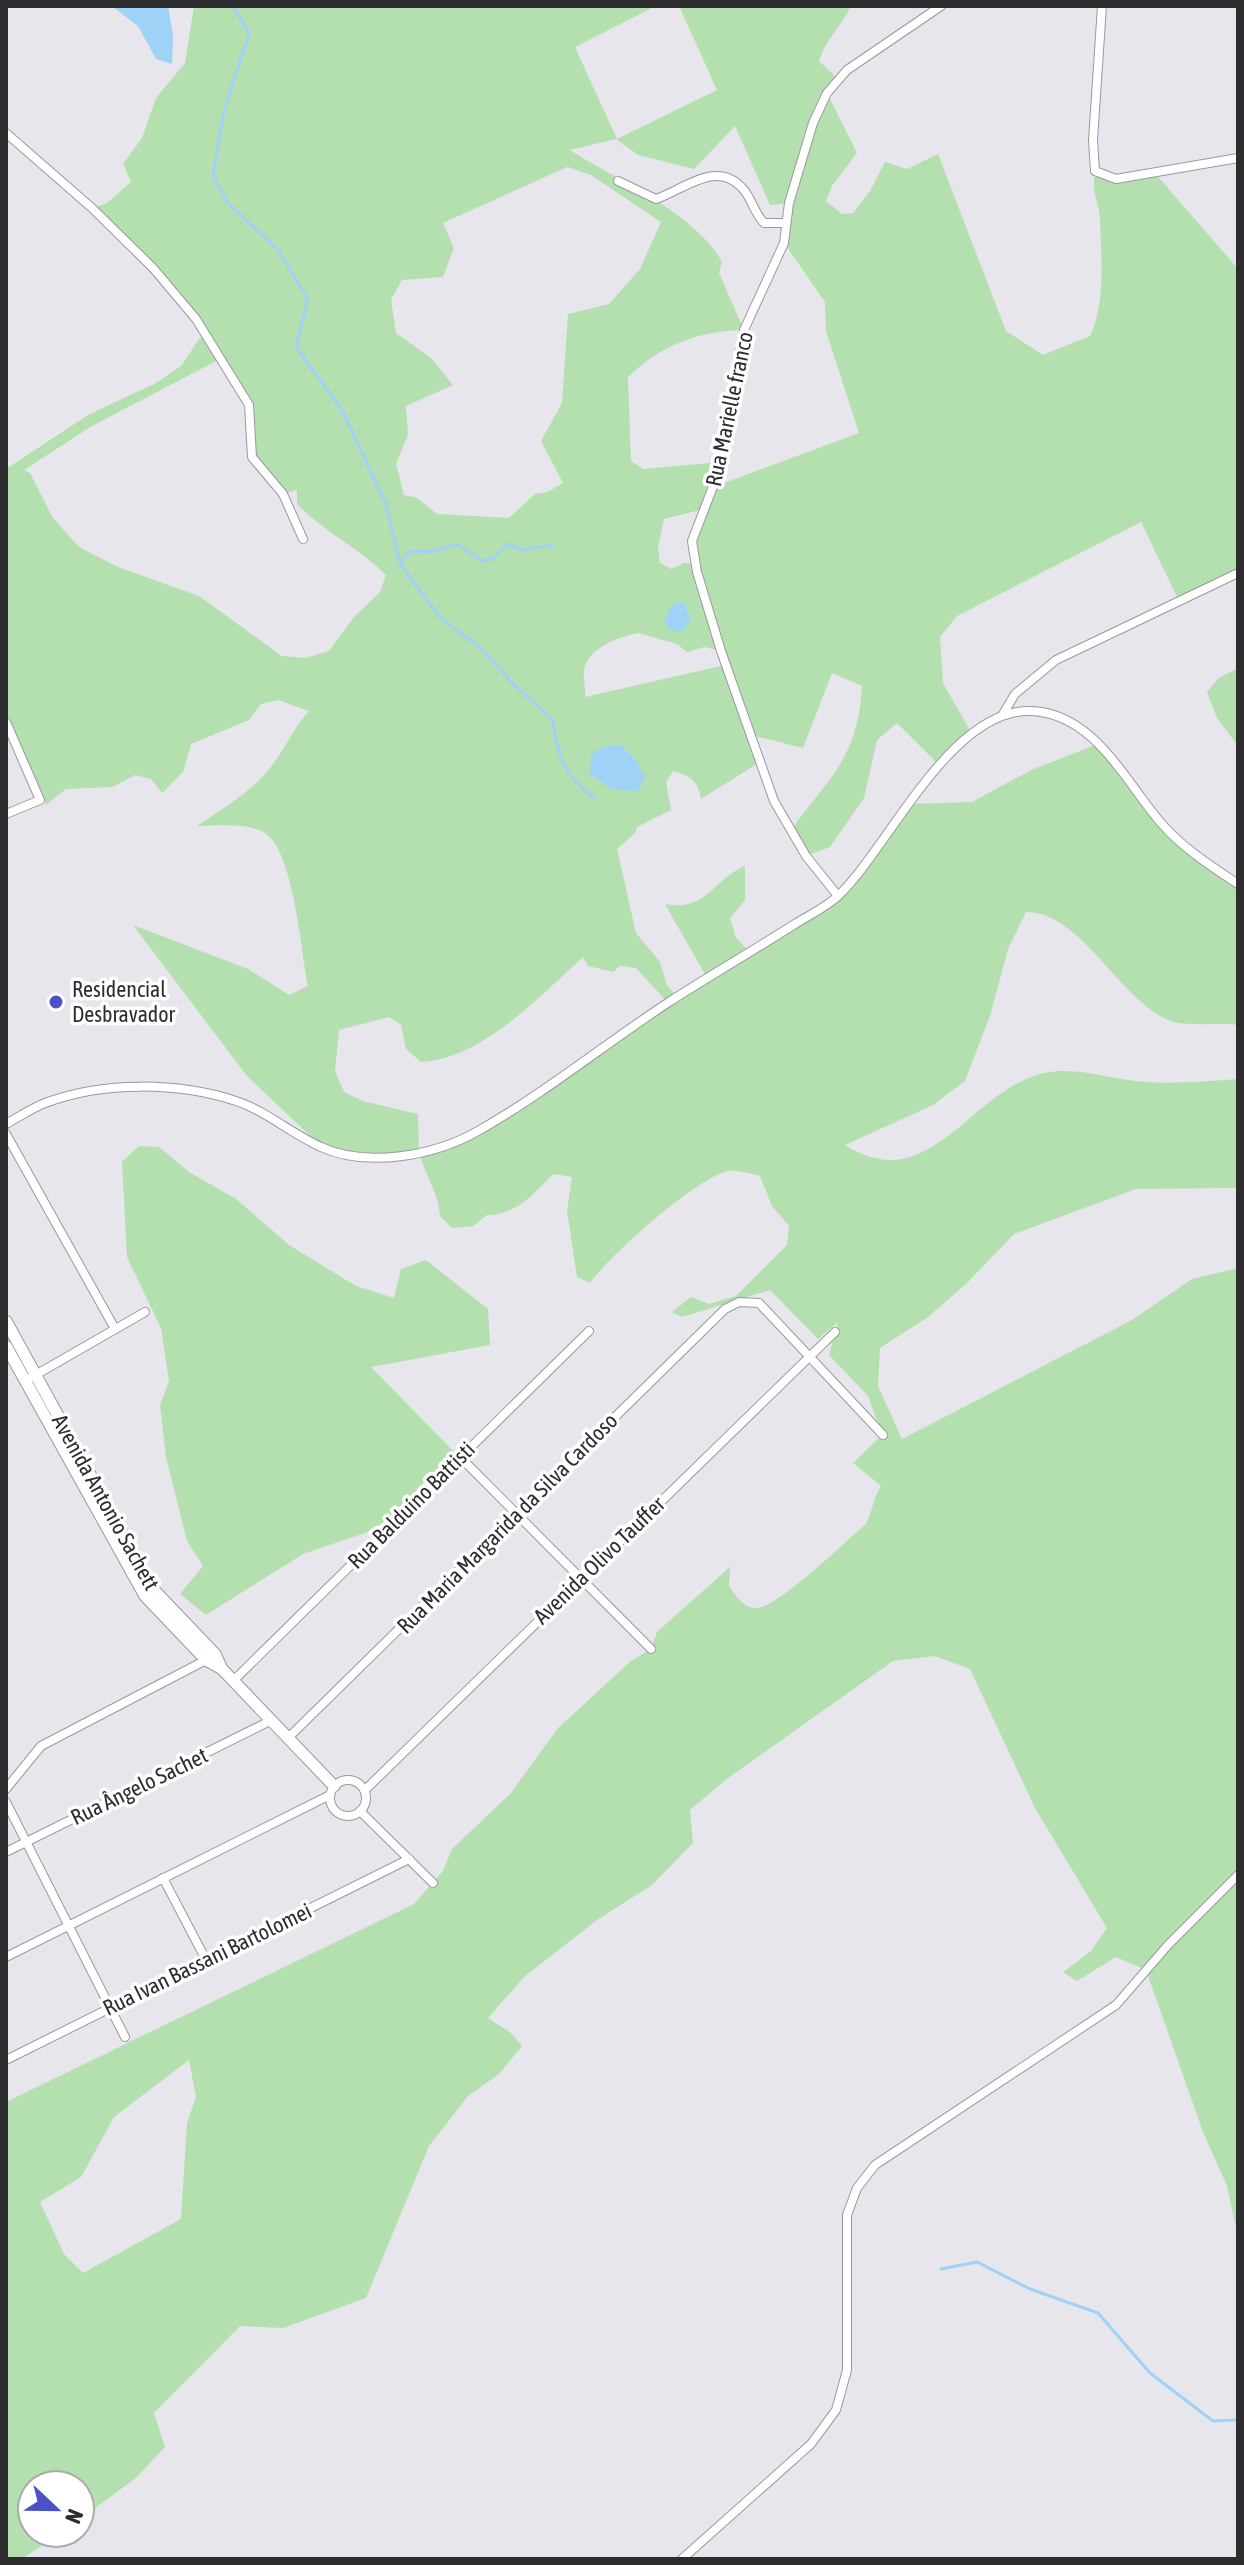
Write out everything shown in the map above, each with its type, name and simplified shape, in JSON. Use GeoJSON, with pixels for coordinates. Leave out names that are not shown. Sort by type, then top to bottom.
{"type":"FeatureCollection","features":[{"type":"Feature","properties":{"kind":"street","name":"Rua Marielle franco"},"geometry":{"type":"LineString","coordinates":[[838,896],[806,856],[774,801],[712,621],[697,572],[692,541],[719,471],[744,330],[784,243],[786,223],[813,123],[827,93],[847,70],[941,6]]}},
{"type":"Feature","properties":{"kind":"street"},"geometry":{"type":"LineString","coordinates":[[1102,6],[1093,140],[1095,171],[1116,179],[1238,158]]}},
{"type":"Feature","properties":{"kind":"street"},"geometry":{"type":"LineString","coordinates":[[6,133],[92,208],[153,268],[196,319],[249,405],[252,457],[283,494],[303,539]]}},
{"type":"Feature","properties":{"kind":"street"},"geometry":{"type":"LineString","coordinates":[[618,181],[656,199],[705,176],[723,175],[735,180],[746,192],[764,223],[786,223]]}},
{"type":"Feature","properties":{"kind":"street"},"geometry":{"type":"LineString","coordinates":[[6,1124],[46,1103],[121,1088],[188,1090],[238,1102],[322,1147],[354,1158],[443,1148],[509,1112],[668,1003],[838,896],[939,765],[972,734],[1003,714],[1015,694],[1056,660],[1238,573]]}},
{"type":"Feature","properties":{"kind":"street"},"geometry":{"type":"LineString","coordinates":[[1003,714],[1032,711],[1056,717],[1087,733],[1115,763],[1162,824],[1193,854],[1238,884]]}},
{"type":"Feature","properties":{"kind":"street"},"geometry":{"type":"LineString","coordinates":[[6,724],[40,800],[6,814]]}},
{"type":"Feature","properties":{"kind":"street"},"geometry":{"type":"LineString","coordinates":[[6,1134],[114,1327]]}},
{"type":"Feature","properties":{"kind":"street","name":"Rua Maria Margarida da Silva Cardoso"},"geometry":{"type":"LineString","coordinates":[[289,1737],[725,1309],[739,1302],[759,1303],[810,1355]]}},
{"type":"Feature","properties":{"kind":"street"},"geometry":{"type":"LineString","coordinates":[[30,1378],[114,1327],[145,1312]]}},
{"type":"Feature","properties":{"kind":"street","name":"Avenida Antonio Sachett"},"geometry":{"type":"LineString","coordinates":[[6,1321],[12,1349],[116,1534],[153,1589],[233,1681],[289,1737],[332,1790]]}},
{"type":"Feature","properties":{"kind":"street","name":"Rua Balduíno Battisti"},"geometry":{"type":"LineString","coordinates":[[233,1681],[589,1331]]}},
{"type":"Feature","properties":{"kind":"street","name":"Avenida Olivo Tauffer"},"geometry":{"type":"LineString","coordinates":[[365,1790],[835,1332]]}},
{"type":"Feature","properties":{"kind":"street"},"geometry":{"type":"LineString","coordinates":[[810,1355],[883,1435]]}},
{"type":"Feature","properties":{"kind":"street"},"geometry":{"type":"LineString","coordinates":[[459,1456],[651,1649]]}},
{"type":"Feature","properties":{"kind":"street"},"geometry":{"type":"LineString","coordinates":[[6,1789],[41,1746],[211,1657]]}},
{"type":"Feature","properties":{"kind":"street","name":"Rua Ângelo Sachet"},"geometry":{"type":"LineString","coordinates":[[6,1852],[272,1720]]}},
{"type":"Feature","properties":{"kind":"street"},"geometry":{"type":"LineString","coordinates":[[6,1957],[332,1790],[354,1781],[365,1790],[366,1801],[354,1815],[339,1814],[333,1809],[332,1790]]}},
{"type":"Feature","properties":{"kind":"street"},"geometry":{"type":"LineString","coordinates":[[6,1802],[125,2037]]}},
{"type":"Feature","properties":{"kind":"street"},"geometry":{"type":"LineString","coordinates":[[360,1811],[433,1883]]}},
{"type":"Feature","properties":{"kind":"street","name":"Rua Ivan Bassani Bartolomei"},"geometry":{"type":"LineString","coordinates":[[6,2060],[409,1859]]}},
{"type":"Feature","properties":{"kind":"street"},"geometry":{"type":"LineString","coordinates":[[682,2559],[811,2444],[836,2410],[847,2370],[847,2215],[857,2188],[875,2165],[1116,2005],[1168,1945],[1238,1875]]}},
{"type":"Feature","properties":{"kind":"street"},"geometry":{"type":"LineString","coordinates":[[163,1878],[206,1960]]}},
{"type":"Feature","properties":{"kind":"green space"},"geometry":{"type":"Polygon","coordinates":[[[194,6],[656,6],[575,47],[617,139],[717,90],[679,6],[851,6],[819,61],[838,79],[827,93],[857,153],[832,186],[826,201],[842,214],[853,213],[870,191],[885,162],[907,169],[938,154],[1006,331],[1043,355],[1090,336],[1098,309],[1101,279],[1095,171],[1104,176],[1154,172],[1238,269],[1238,573],[1179,601],[1141,522],[957,616],[940,637],[943,683],[972,734],[939,765],[897,723],[877,740],[864,798],[830,847],[806,856],[791,830],[840,765],[855,731],[862,686],[832,673],[803,748],[751,735],[760,762],[701,799],[693,780],[673,771],[666,782],[671,810],[637,827],[635,833],[617,849],[636,933],[660,962],[667,985],[677,997],[707,978],[665,904],[679,905],[700,899],[745,866],[745,900],[730,918],[736,938],[750,952],[838,896],[909,804],[972,802],[1031,770],[1098,744],[1162,824],[1238,884],[1238,1025],[1185,1024],[1152,1011],[1065,926],[1046,916],[1026,912],[1008,949],[990,1016],[965,1081],[933,1105],[845,1145],[873,1158],[899,1159],[922,1152],[943,1140],[1007,1089],[1046,1073],[1074,1071],[1157,1083],[1238,1079],[1238,1188],[1136,1189],[1014,1234],[967,1283],[928,1317],[880,1348],[878,1386],[902,1439],[1132,1320],[1192,1279],[1238,1268],[1238,2237],[1227,2186],[1203,2132],[1146,1970],[1116,1957],[1077,1981],[1063,1972],[1091,1951],[1107,1928],[1035,1808],[970,1669],[935,1656],[893,1661],[728,1778],[690,1810],[693,1843],[652,1885],[597,1920],[524,1977],[488,2018],[511,2033],[522,2046],[499,2074],[468,2096],[429,2146],[366,2298],[283,2328],[240,2326],[154,2413],[165,2447],[136,2478],[96,2507],[96,2469],[16,2469],[16,2549],[37,2549],[22,2559],[6,2559],[6,2102],[414,1904],[443,1871],[452,1849],[510,1794],[558,1728],[631,1661],[651,1649],[657,1632],[730,1567],[729,1586],[748,1606],[757,1608],[780,1597],[865,1525],[881,1486],[853,1463],[882,1435],[868,1396],[829,1355],[838,1322],[818,1339],[770,1290],[682,1317],[672,1312],[691,1297],[709,1304],[736,1296],[787,1245],[789,1226],[772,1206],[760,1176],[729,1171],[697,1187],[634,1237],[590,1283],[577,1277],[567,1211],[572,1177],[553,1174],[516,1207],[487,1215],[473,1226],[452,1228],[440,1216],[419,1152],[354,1158],[322,1147],[247,1076],[133,925],[248,969],[289,995],[308,986],[290,881],[275,844],[265,833],[250,827],[197,826],[261,778],[309,711],[278,700],[261,704],[249,720],[191,744],[183,772],[162,793],[151,779],[135,775],[113,787],[66,789],[46,805],[6,714],[6,469],[88,415],[156,383],[181,366],[204,332],[92,208],[107,203],[131,182],[123,164],[142,138],[156,98],[185,63],[194,6]],[[735,126],[694,169],[638,155],[616,139],[570,150],[675,213],[694,228],[722,262],[719,273],[744,330],[711,333],[681,342],[654,356],[628,377],[631,461],[643,469],[721,462],[716,486],[859,433],[826,331],[825,302],[784,243],[788,203],[770,205],[735,126]],[[567,167],[443,223],[454,248],[443,277],[402,280],[391,300],[396,333],[431,358],[453,385],[406,406],[408,435],[396,464],[404,495],[417,498],[437,514],[509,518],[535,494],[548,492],[563,483],[541,441],[562,403],[568,314],[609,304],[640,269],[661,222],[591,175],[567,167]],[[222,358],[92,426],[24,470],[30,473],[53,518],[79,547],[118,567],[199,596],[282,656],[306,658],[329,651],[354,617],[380,592],[386,575],[297,504],[297,490],[283,494],[252,457],[249,405],[222,358]],[[704,509],[664,519],[658,548],[660,563],[671,569],[684,563],[695,564],[692,541],[704,509]],[[639,633],[606,644],[591,656],[584,674],[585,697],[725,665],[721,651],[704,647],[687,652],[677,644],[639,633]],[[583,957],[509,1023],[466,1050],[444,1058],[421,1062],[406,1049],[401,1025],[389,1017],[339,1030],[335,1071],[344,1092],[363,1101],[418,1114],[419,1152],[475,1133],[668,1003],[636,968],[620,966],[613,972],[588,966],[583,957]],[[189,2060],[114,2117],[81,2177],[40,2202],[64,2254],[83,2273],[181,2219],[187,2123],[196,2097],[189,2060]]]}},
{"type":"Feature","properties":{"kind":"green space"},"geometry":{"type":"Polygon","coordinates":[[[1238,668],[1238,746],[1217,718],[1207,692],[1219,678],[1238,668]]]}},
{"type":"Feature","properties":{"kind":"green space"},"geometry":{"type":"Polygon","coordinates":[[[139,1146],[159,1147],[189,1172],[236,1199],[289,1245],[356,1286],[394,1298],[401,1269],[426,1260],[488,1309],[490,1345],[371,1367],[454,1452],[386,1521],[365,1533],[303,1554],[206,1615],[180,1594],[203,1566],[187,1541],[166,1457],[160,1405],[169,1381],[161,1328],[127,1257],[122,1162],[139,1146]]]}},
{"type":"Feature","properties":{"kind":"water"},"geometry":{"type":"Polygon","coordinates":[[[112,6],[168,6],[173,36],[172,64],[156,59],[138,26],[112,6]]]}},
{"type":"Feature","properties":{"kind":"water"},"geometry":{"type":"Polygon","coordinates":[[[683,601],[691,619],[681,633],[670,629],[664,621],[673,604],[683,601]]]}},
{"type":"Feature","properties":{"kind":"water"},"geometry":{"type":"Polygon","coordinates":[[[605,746],[622,746],[636,760],[645,778],[638,791],[612,789],[589,774],[592,754],[605,746]]]}},
{"type":"Feature","properties":{"kind":"waterway"},"geometry":{"type":"LineString","coordinates":[[233,6],[249,33],[224,111],[213,176],[228,203],[278,250],[308,299],[296,347],[342,410],[386,504],[400,563],[439,617],[482,649],[513,684],[553,720],[564,764],[576,782],[594,798]]}},
{"type":"Feature","properties":{"kind":"waterway"},"geometry":{"type":"LineString","coordinates":[[400,562],[410,551],[429,552],[457,544],[482,561],[494,558],[507,544],[522,550],[553,545]]}},
{"type":"Feature","properties":{"kind":"waterway"},"geometry":{"type":"LineString","coordinates":[[941,2269],[977,2262],[1030,2289],[1098,2313],[1150,2373],[1213,2421],[1238,2420]]}},
{"type":"Feature","properties":{"kind":"place","name":"Residencial Desbravador"},"geometry":{"type":"Point","coordinates":[56,1002]}}]}
